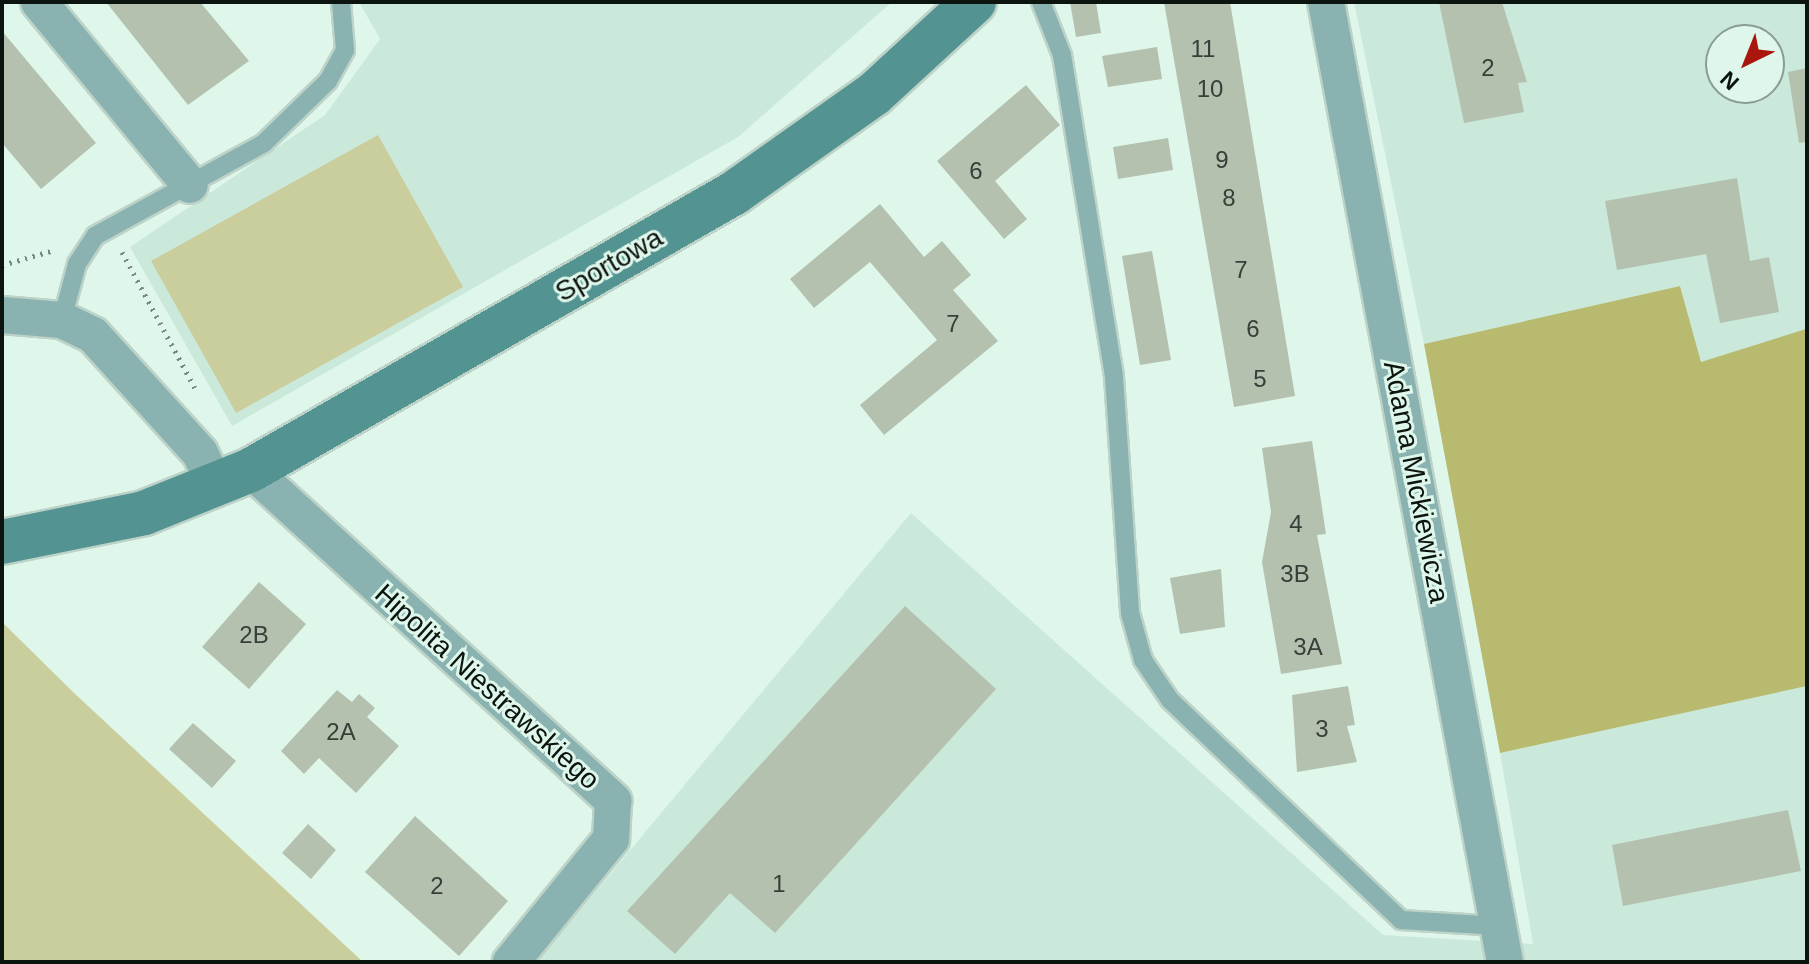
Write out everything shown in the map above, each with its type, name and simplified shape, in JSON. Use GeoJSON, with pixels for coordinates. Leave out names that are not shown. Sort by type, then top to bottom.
{"type":"FeatureCollection","features":[{"type":"Feature","properties":{"kind":"street"},"geometry":{"type":"LineString","coordinates":[[39,2],[190,185]]}},
{"type":"Feature","properties":{"kind":"street","name":"Sportowa"},"geometry":{"type":"LineString","coordinates":[[2,542],[144,513],[234,478],[734,193],[874,94],[974,2]]}},
{"type":"Feature","properties":{"kind":"street","name":"Adama Mickiewicza"},"geometry":{"type":"LineString","coordinates":[[1326,2],[1505,962]]}},
{"type":"Feature","properties":{"kind":"street"},"geometry":{"type":"LineString","coordinates":[[2,315],[62,320],[93,335],[200,453],[234,478]]}},
{"type":"Feature","properties":{"kind":"street","name":"Hipolita Niestrawskiego"},"geometry":{"type":"LineString","coordinates":[[234,478],[613,801],[611,839],[511,962]]}},
{"type":"Feature","properties":{"kind":"lane"},"geometry":{"type":"LineString","coordinates":[[62,320],[77,264],[109,229],[264,143],[328,81],[345,50],[341,2]]}},
{"type":"Feature","properties":{"kind":"lane"},"geometry":{"type":"LineString","coordinates":[[1041,2],[1062,55],[1114,377],[1130,613],[1143,660],[1170,700],[1401,920],[1499,926]]}},
{"type":"Feature","properties":{"kind":"path"},"geometry":{"type":"LineString","coordinates":[[109,229],[199,396]]}},
{"type":"Feature","properties":{"kind":"shaded area"},"geometry":{"type":"Polygon","coordinates":[[[359,2],[892,2],[738,137],[232,426],[130,247],[325,115],[380,39],[359,2]]]}},
{"type":"Feature","properties":{"kind":"shaded area"},"geometry":{"type":"Polygon","coordinates":[[[1354,2],[1807,2],[1807,332],[1701,362],[1680,286],[1424,344],[1354,2]]]}},
{"type":"Feature","properties":{"kind":"shaded area"},"geometry":{"type":"Polygon","coordinates":[[[911,513],[1383,935],[1533,944],[1500,753],[1807,686],[1807,962],[537,962],[911,513]]]}},
{"type":"Feature","properties":{"kind":"green space"},"geometry":{"type":"Polygon","coordinates":[[[378,135],[463,287],[236,413],[151,261],[378,135]]]}},
{"type":"Feature","properties":{"kind":"green space"},"geometry":{"type":"Polygon","coordinates":[[[1680,286],[1701,362],[1806,329],[1807,686],[1500,753],[1424,344],[1680,286]]]}},
{"type":"Feature","properties":{"kind":"green space"},"geometry":{"type":"Polygon","coordinates":[[[2,622],[73,692],[363,962],[2,962],[2,622]]]}},
{"type":"Feature","properties":{"kind":"building"},"geometry":{"type":"Polygon","coordinates":[[[106,2],[200,2],[249,61],[188,105],[106,2]]]}},
{"type":"Feature","properties":{"kind":"building"},"geometry":{"type":"Polygon","coordinates":[[[1070,2],[1096,2],[1101,33],[1076,37],[1070,2]]]}},
{"type":"Feature","properties":{"kind":"building"},"geometry":{"type":"Polygon","coordinates":[[[1164,2],[1230,2],[1295,396],[1234,407],[1164,2]]]}},
{"type":"Feature","properties":{"kind":"building"},"geometry":{"type":"Polygon","coordinates":[[[1439,2],[1502,2],[1527,82],[1518,83],[1524,112],[1464,123],[1439,2]]]}},
{"type":"Feature","properties":{"kind":"building"},"geometry":{"type":"Polygon","coordinates":[[[2,31],[96,143],[41,189],[2,143],[2,31]]]}},
{"type":"Feature","properties":{"kind":"building"},"geometry":{"type":"Polygon","coordinates":[[[1157,47],[1162,79],[1108,87],[1102,56],[1157,47]]]}},
{"type":"Feature","properties":{"kind":"building"},"geometry":{"type":"Polygon","coordinates":[[[1807,68],[1807,142],[1799,143],[1788,72],[1807,68]]]}},
{"type":"Feature","properties":{"kind":"building"},"geometry":{"type":"Polygon","coordinates":[[[1026,85],[1060,125],[995,181],[1027,219],[1004,239],[937,161],[1026,85]]]}},
{"type":"Feature","properties":{"kind":"building"},"geometry":{"type":"Polygon","coordinates":[[[1168,138],[1173,170],[1118,179],[1113,147],[1168,138]]]}},
{"type":"Feature","properties":{"kind":"building"},"geometry":{"type":"Polygon","coordinates":[[[1737,178],[1750,261],[1769,257],[1779,312],[1720,323],[1706,254],[1617,270],[1605,201],[1737,178]]]}},
{"type":"Feature","properties":{"kind":"building"},"geometry":{"type":"Polygon","coordinates":[[[880,204],[924,257],[942,241],[971,275],[953,290],[998,341],[884,435],[860,405],[937,340],[870,262],[814,308],[790,279],[880,204]]]}},
{"type":"Feature","properties":{"kind":"building"},"geometry":{"type":"Polygon","coordinates":[[[1152,251],[1171,360],[1140,365],[1122,256],[1152,251]]]}},
{"type":"Feature","properties":{"kind":"building"},"geometry":{"type":"Polygon","coordinates":[[[1312,441],[1326,534],[1317,535],[1342,664],[1281,674],[1262,562],[1271,512],[1262,448],[1312,441]]]}},
{"type":"Feature","properties":{"kind":"building"},"geometry":{"type":"Polygon","coordinates":[[[1221,569],[1225,627],[1180,634],[1170,578],[1221,569]]]}},
{"type":"Feature","properties":{"kind":"building"},"geometry":{"type":"Polygon","coordinates":[[[259,582],[306,624],[249,689],[202,647],[259,582]]]}},
{"type":"Feature","properties":{"kind":"building"},"geometry":{"type":"Polygon","coordinates":[[[905,606],[996,689],[775,933],[730,893],[675,954],[627,911],[905,606]]]}},
{"type":"Feature","properties":{"kind":"building"},"geometry":{"type":"Polygon","coordinates":[[[1348,686],[1355,725],[1347,726],[1357,762],[1297,772],[1292,695],[1348,686]]]}},
{"type":"Feature","properties":{"kind":"building"},"geometry":{"type":"Polygon","coordinates":[[[337,690],[352,702],[359,694],[375,708],[367,717],[399,746],[356,793],[319,758],[304,774],[281,751],[337,690]]]}},
{"type":"Feature","properties":{"kind":"building"},"geometry":{"type":"Polygon","coordinates":[[[193,723],[236,761],[212,788],[169,749],[193,723]]]}},
{"type":"Feature","properties":{"kind":"building"},"geometry":{"type":"Polygon","coordinates":[[[1788,810],[1801,871],[1623,906],[1612,845],[1788,810]]]}},
{"type":"Feature","properties":{"kind":"building"},"geometry":{"type":"Polygon","coordinates":[[[415,816],[508,901],[459,956],[365,872],[415,816]]]}},
{"type":"Feature","properties":{"kind":"building"},"geometry":{"type":"Polygon","coordinates":[[[308,824],[336,850],[311,879],[282,853],[308,824]]]}}]}
